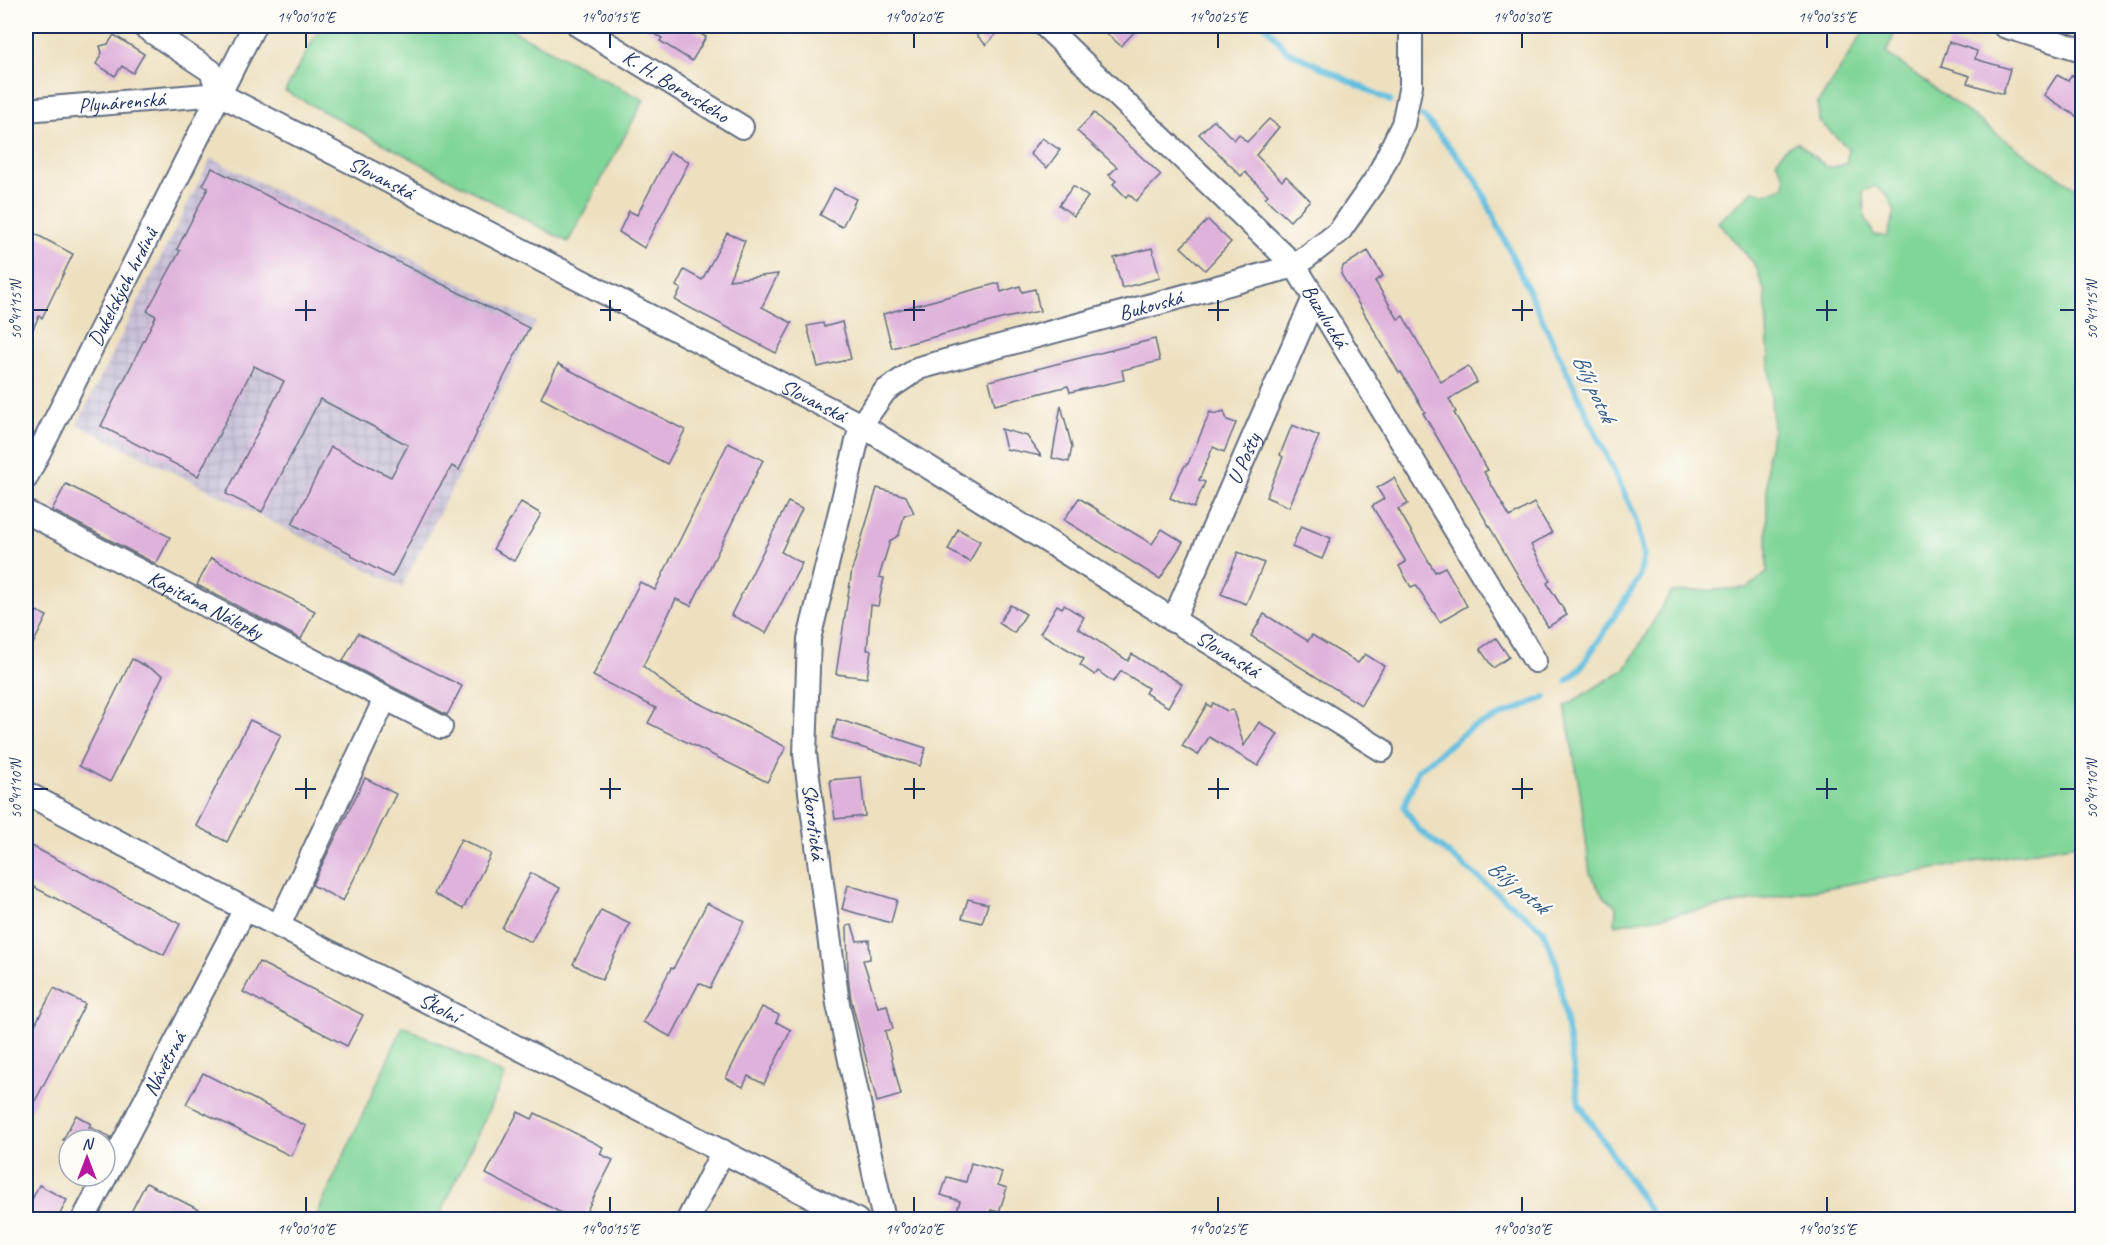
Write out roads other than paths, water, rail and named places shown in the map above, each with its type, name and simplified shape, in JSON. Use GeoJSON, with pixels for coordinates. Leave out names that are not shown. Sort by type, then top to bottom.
{"type":"FeatureCollection","features":[{"type":"Feature","properties":{"kind":"street"},"geometry":{"type":"LineString","coordinates":[[143,26],[211,71],[219,94]]}},
{"type":"Feature","properties":{"kind":"street","name":"Dukelských hrdinů"},"geometry":{"type":"LineString","coordinates":[[26,478],[254,26]]}},
{"type":"Feature","properties":{"kind":"street","name":"K. H. Borovského"},"geometry":{"type":"LineString","coordinates":[[579,26],[742,127]]}},
{"type":"Feature","properties":{"kind":"street","name":"Buzulucká"},"geometry":{"type":"LineString","coordinates":[[1045,26],[1295,266],[1535,662]]}},
{"type":"Feature","properties":{"kind":"street","name":"Bukovská"},"geometry":{"type":"LineString","coordinates":[[861,425],[885,391],[919,368],[1295,266],[1339,232],[1383,166],[1403,124],[1411,85],[1411,26]]}},
{"type":"Feature","properties":{"kind":"street"},"geometry":{"type":"LineString","coordinates":[[2004,26],[2082,51]]}},
{"type":"Feature","properties":{"kind":"street","name":"Plynárenská"},"geometry":{"type":"LineString","coordinates":[[26,110],[219,94]]}},
{"type":"Feature","properties":{"kind":"street","name":"Slovanská"},"geometry":{"type":"LineString","coordinates":[[219,94],[861,425],[1382,750]]}},
{"type":"Feature","properties":{"kind":"street","name":"U Pošty"},"geometry":{"type":"LineString","coordinates":[[1173,621],[1314,298]]}},
{"type":"Feature","properties":{"kind":"street","name":"Skorotická"},"geometry":{"type":"LineString","coordinates":[[861,425],[809,639],[805,753],[838,1004],[884,1220]]}},
{"type":"Feature","properties":{"kind":"street","name":"Kapitána Nálepky"},"geometry":{"type":"LineString","coordinates":[[26,513],[441,727]]}},
{"type":"Feature","properties":{"kind":"street"},"geometry":{"type":"LineString","coordinates":[[279,925],[385,699]]}},
{"type":"Feature","properties":{"kind":"street","name":"Školní"},"geometry":{"type":"LineString","coordinates":[[26,793],[244,909],[856,1220]]}},
{"type":"Feature","properties":{"kind":"street","name":"Návětrná"},"geometry":{"type":"LineString","coordinates":[[84,1220],[244,909]]}},
{"type":"Feature","properties":{"kind":"street"},"geometry":{"type":"LineString","coordinates":[[688,1220],[723,1151]]}},
{"type":"Feature","properties":{"kind":"waterway","name":"Bílý potok"},"geometry":{"type":"LineString","coordinates":[[1266,26],[1286,50],[1390,101]]}},
{"type":"Feature","properties":{"kind":"waterway","name":"Bílý potok"},"geometry":{"type":"LineString","coordinates":[[1422,116],[1476,179],[1636,518],[1644,556],[1639,578],[1580,669],[1567,680]]}},
{"type":"Feature","properties":{"kind":"waterway","name":"Bílý potok"},"geometry":{"type":"LineString","coordinates":[[1546,697],[1469,729],[1418,770],[1404,807],[1418,829],[1543,930],[1557,965],[1579,1104],[1656,1220]]}}]}
